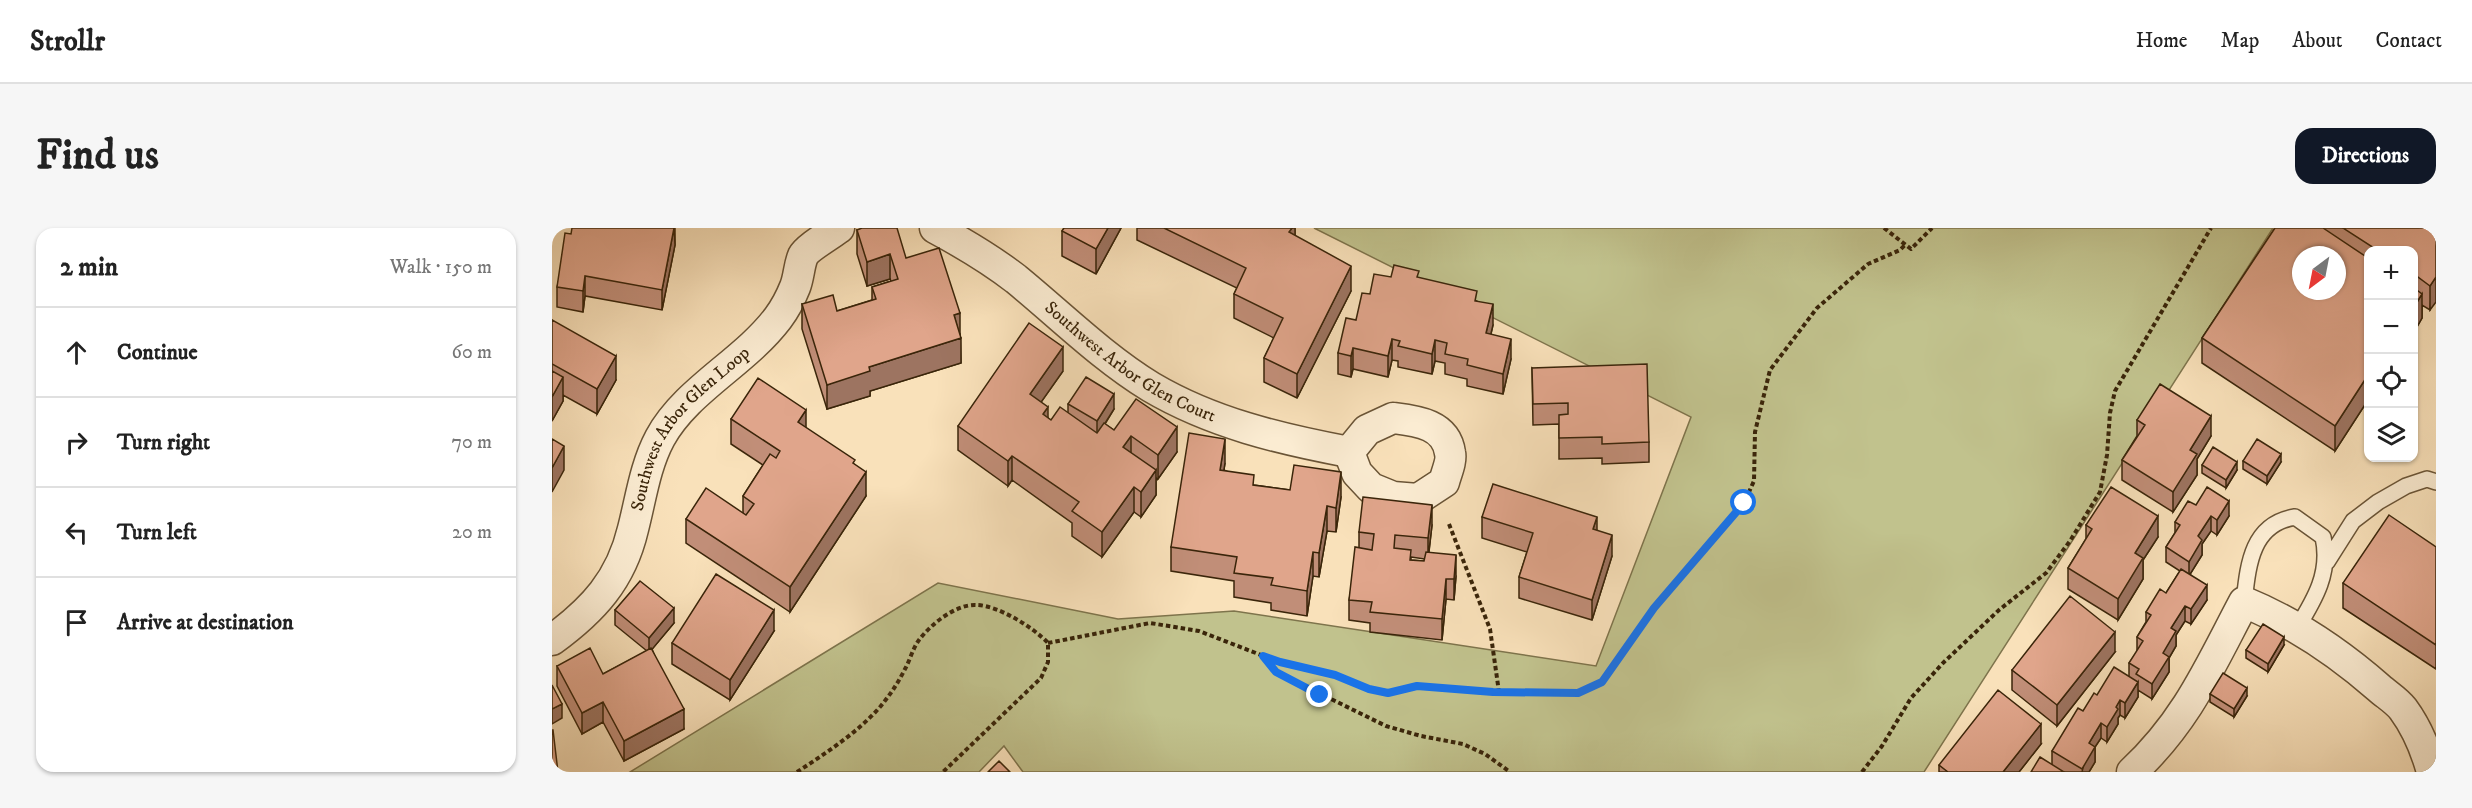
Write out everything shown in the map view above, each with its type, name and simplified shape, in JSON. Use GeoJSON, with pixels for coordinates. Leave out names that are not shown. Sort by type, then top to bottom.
{"type":"FeatureCollection","features":[{"type":"Feature","properties":{"kind":"street","name":"Southwest Arbor Glen Loop"},"geometry":{"type":"LineString","coordinates":[[552,640],[578,621],[602,597],[620,566],[632,532],[648,467],[661,437],[681,409],[756,344],[779,317],[795,287],[805,241],[839,228]]}},
{"type":"Feature","properties":{"kind":"street","name":"Southwest Arbor Glen Court"},"geometry":{"type":"LineString","coordinates":[[935,228],[975,249],[1015,278],[1091,342],[1150,386],[1175,400],[1237,426],[1301,443],[1349,452]]}},
{"type":"Feature","properties":{"kind":"street"},"geometry":{"type":"LineString","coordinates":[[2132,772],[2170,733],[2190,705],[2244,602],[2275,614],[2297,628],[2366,676],[2403,708],[2420,738],[2432,772]]}},
{"type":"Feature","properties":{"kind":"lane"},"geometry":{"type":"LineString","coordinates":[[2325,564],[2353,521],[2378,502],[2406,486],[2427,478],[2436,482]]}},
{"type":"Feature","properties":{"kind":"lane"},"geometry":{"type":"LineString","coordinates":[[2244,602],[2248,564],[2258,541],[2280,519],[2295,517],[2323,537],[2327,552],[2316,598],[2297,628]]}},
{"type":"Feature","properties":{"kind":"path"},"geometry":{"type":"LineString","coordinates":[[1884,228],[1911,249],[1932,228]]}},
{"type":"Feature","properties":{"kind":"path"},"geometry":{"type":"LineString","coordinates":[[1862,772],[1882,746],[1911,698],[1943,663],[1999,610],[2046,573],[2070,541],[2100,492],[2115,391],[2211,228]]}},
{"type":"Feature","properties":{"kind":"path"},"geometry":{"type":"LineString","coordinates":[[1048,643],[1150,623],[1199,632],[1280,662],[1335,675],[1369,689],[1388,693],[1417,686],[1499,692],[1578,693],[1602,682],[1654,608],[1744,503],[1754,481],[1755,432],[1770,370],[1817,308],[1868,264],[1900,250],[1906,244]]}},
{"type":"Feature","properties":{"kind":"path"},"geometry":{"type":"LineString","coordinates":[[1449,524],[1490,629],[1499,692]]}},
{"type":"Feature","properties":{"kind":"path"},"geometry":{"type":"LineString","coordinates":[[797,772],[829,752],[878,709],[895,688],[919,640],[936,622],[959,608],[976,605],[1002,612],[1039,633],[1048,643],[1048,662],[1041,678],[943,772]]}},
{"type":"Feature","properties":{"kind":"path"},"geometry":{"type":"LineString","coordinates":[[1263,656],[1276,672],[1386,726],[1463,744],[1485,754],[1510,772]]}},
{"type":"Feature","properties":{"kind":"green space"},"geometry":{"type":"Polygon","coordinates":[[[1314,228],[2273,228],[1924,772],[1023,772],[1004,746],[979,772],[630,772],[938,583],[1118,619],[1234,611],[1596,666],[1691,417],[1314,228]]]}},
{"type":"Feature","properties":{"kind":"building"},"geometry":{"type":"Polygon","coordinates":[[[572,228],[674,228],[662,290],[585,276],[583,291],[557,287],[565,233],[571,234],[572,228]]]}},
{"type":"Feature","properties":{"kind":"building"},"geometry":{"type":"Polygon","coordinates":[[[897,228],[906,258],[939,248],[960,313],[954,315],[961,338],[869,367],[870,371],[827,385],[802,304],[833,295],[837,311],[876,299],[872,287],[898,279],[890,254],[867,262],[857,230],[897,228]]]}},
{"type":"Feature","properties":{"kind":"building"},"geometry":{"type":"Polygon","coordinates":[[[1064,228],[1108,228],[1096,249],[1062,231],[1064,228]]]}},
{"type":"Feature","properties":{"kind":"building"},"geometry":{"type":"Polygon","coordinates":[[[1164,228],[1292,228],[1289,232],[1351,266],[1297,374],[1264,358],[1283,318],[1234,294],[1246,268],[1164,228]]]}},
{"type":"Feature","properties":{"kind":"building"},"geometry":{"type":"Polygon","coordinates":[[[2275,228],[2323,228],[2364,255],[2364,381],[2335,426],[2202,338],[2275,228]]]}},
{"type":"Feature","properties":{"kind":"building"},"geometry":{"type":"Polygon","coordinates":[[[2343,228],[2436,228],[2436,277],[2430,286],[2418,277],[2418,246],[2371,246],[2343,228]]]}},
{"type":"Feature","properties":{"kind":"building"},"geometry":{"type":"Polygon","coordinates":[[[1394,265],[1419,271],[1417,277],[1477,291],[1475,301],[1493,304],[1486,333],[1511,339],[1503,374],[1467,365],[1468,359],[1445,354],[1447,343],[1435,340],[1432,354],[1398,346],[1400,341],[1392,339],[1388,356],[1353,348],[1351,356],[1338,353],[1346,318],[1356,320],[1362,293],[1370,294],[1374,274],[1391,277],[1394,265]]]}},
{"type":"Feature","properties":{"kind":"building"},"geometry":{"type":"Polygon","coordinates":[[[552,320],[616,356],[597,389],[552,364],[552,320]]]}},
{"type":"Feature","properties":{"kind":"building"},"geometry":{"type":"Polygon","coordinates":[[[1029,323],[1063,347],[1030,394],[1048,407],[1043,414],[1051,420],[1060,407],[1097,433],[1104,423],[1114,430],[1136,399],[1177,427],[1158,455],[1131,436],[1123,447],[1156,470],[1141,492],[1134,487],[1102,532],[1072,511],[1079,502],[1012,456],[1008,461],[958,426],[1029,323]]]}},
{"type":"Feature","properties":{"kind":"building"},"geometry":{"type":"Polygon","coordinates":[[[1647,364],[1649,442],[1602,444],[1602,437],[1559,438],[1559,415],[1568,414],[1568,403],[1533,404],[1532,368],[1647,364]]]}},
{"type":"Feature","properties":{"kind":"building"},"geometry":{"type":"Polygon","coordinates":[[[552,371],[563,377],[552,397],[552,371]]]}},
{"type":"Feature","properties":{"kind":"building"},"geometry":{"type":"Polygon","coordinates":[[[1086,377],[1114,394],[1097,421],[1068,404],[1086,377]]]}},
{"type":"Feature","properties":{"kind":"building"},"geometry":{"type":"Polygon","coordinates":[[[758,378],[806,410],[798,422],[855,460],[853,463],[866,472],[790,587],[686,519],[706,488],[746,515],[754,504],[743,496],[770,454],[776,458],[780,451],[731,419],[758,378]]]}},
{"type":"Feature","properties":{"kind":"building"},"geometry":{"type":"Polygon","coordinates":[[[2160,384],[2211,416],[2190,450],[2197,454],[2173,492],[2122,460],[2145,425],[2137,420],[2160,384]]]}},
{"type":"Feature","properties":{"kind":"building"},"geometry":{"type":"Polygon","coordinates":[[[1189,433],[1225,439],[1220,470],[1254,475],[1253,485],[1290,490],[1294,465],[1341,472],[1336,508],[1327,506],[1319,553],[1313,552],[1307,591],[1271,585],[1273,578],[1234,573],[1237,557],[1171,547],[1189,433]]]}},
{"type":"Feature","properties":{"kind":"building"},"geometry":{"type":"Polygon","coordinates":[[[552,439],[564,446],[552,468],[552,439]]]}},
{"type":"Feature","properties":{"kind":"building"},"geometry":{"type":"Polygon","coordinates":[[[2257,439],[2281,454],[2267,476],[2243,461],[2257,439]]]}},
{"type":"Feature","properties":{"kind":"building"},"geometry":{"type":"Polygon","coordinates":[[[2213,447],[2237,462],[2226,480],[2202,465],[2213,447]]]}},
{"type":"Feature","properties":{"kind":"building"},"geometry":{"type":"Polygon","coordinates":[[[1493,484],[1597,517],[1593,529],[1612,535],[1592,600],[1519,577],[1533,533],[1482,517],[1493,484]]]}},
{"type":"Feature","properties":{"kind":"building"},"geometry":{"type":"Polygon","coordinates":[[[2111,487],[2158,516],[2135,553],[2143,558],[2118,599],[2068,568],[2092,529],[2086,525],[2111,487]]]}},
{"type":"Feature","properties":{"kind":"building"},"geometry":{"type":"Polygon","coordinates":[[[2207,487],[2229,501],[2217,520],[2211,516],[2198,536],[2202,540],[2189,562],[2166,547],[2180,525],[2175,522],[2188,501],[2196,505],[2207,487]]]}},
{"type":"Feature","properties":{"kind":"building"},"geometry":{"type":"Polygon","coordinates":[[[1363,497],[1432,505],[1428,538],[1395,535],[1394,548],[1411,550],[1410,560],[1424,561],[1426,552],[1456,555],[1454,579],[1446,579],[1442,619],[1370,612],[1372,602],[1349,600],[1355,547],[1372,550],[1374,534],[1359,532],[1363,497]]]}},
{"type":"Feature","properties":{"kind":"building"},"geometry":{"type":"Polygon","coordinates":[[[2389,515],[2436,547],[2436,645],[2343,583],[2389,515]]]}},
{"type":"Feature","properties":{"kind":"building"},"geometry":{"type":"Polygon","coordinates":[[[2181,569],[2207,585],[2191,609],[2185,606],[2171,628],[2176,631],[2163,653],[2169,657],[2152,684],[2136,674],[2139,669],[2129,663],[2143,641],[2137,637],[2151,615],[2146,612],[2160,589],[2166,593],[2181,569]]]}},
{"type":"Feature","properties":{"kind":"building"},"geometry":{"type":"Polygon","coordinates":[[[716,574],[774,610],[730,680],[672,643],[716,574]]]}},
{"type":"Feature","properties":{"kind":"building"},"geometry":{"type":"Polygon","coordinates":[[[640,581],[674,608],[649,638],[615,610],[640,581]]]}},
{"type":"Feature","properties":{"kind":"building"},"geometry":{"type":"Polygon","coordinates":[[[2070,596],[2115,632],[2057,705],[2012,670],[2070,596]]]}},
{"type":"Feature","properties":{"kind":"building"},"geometry":{"type":"Polygon","coordinates":[[[2263,624],[2284,637],[2268,664],[2246,650],[2263,624]]]}},
{"type":"Feature","properties":{"kind":"building"},"geometry":{"type":"Polygon","coordinates":[[[590,648],[603,674],[651,648],[684,709],[624,741],[603,702],[582,713],[557,666],[590,648]]]}},
{"type":"Feature","properties":{"kind":"building"},"geometry":{"type":"Polygon","coordinates":[[[2114,667],[2138,682],[2125,703],[2120,700],[2116,707],[2118,709],[2107,727],[2101,723],[2089,743],[2095,747],[2082,769],[2052,751],[2078,708],[2083,711],[2094,693],[2097,695],[2114,667]]]}},
{"type":"Feature","properties":{"kind":"building"},"geometry":{"type":"Polygon","coordinates":[[[2223,673],[2247,688],[2234,709],[2210,694],[2223,673]]]}},
{"type":"Feature","properties":{"kind":"building"},"geometry":{"type":"Polygon","coordinates":[[[552,685],[562,704],[552,709],[552,685]]]}},
{"type":"Feature","properties":{"kind":"building"},"geometry":{"type":"Polygon","coordinates":[[[1998,690],[2041,724],[2003,772],[1948,772],[1939,765],[1998,690]]]}},
{"type":"Feature","properties":{"kind":"building"},"geometry":{"type":"Polygon","coordinates":[[[553,730],[558,772],[552,772],[553,730]]]}},
{"type":"Feature","properties":{"kind":"building"},"geometry":{"type":"Polygon","coordinates":[[[2040,757],[2064,772],[2031,772],[2040,757]]]}},
{"type":"Feature","properties":{"kind":"building"},"geometry":{"type":"Polygon","coordinates":[[[999,761],[1010,772],[988,772],[999,761]]]}},
{"type":"Feature","properties":{"kind":"route"},"geometry":{"type":"LineString","coordinates":[[1320,695],[1276,672],[1263,656],[1335,675],[1369,689],[1388,693],[1417,686],[1493,692],[1578,693],[1602,682],[1654,608],[1744,503]]}}]}
